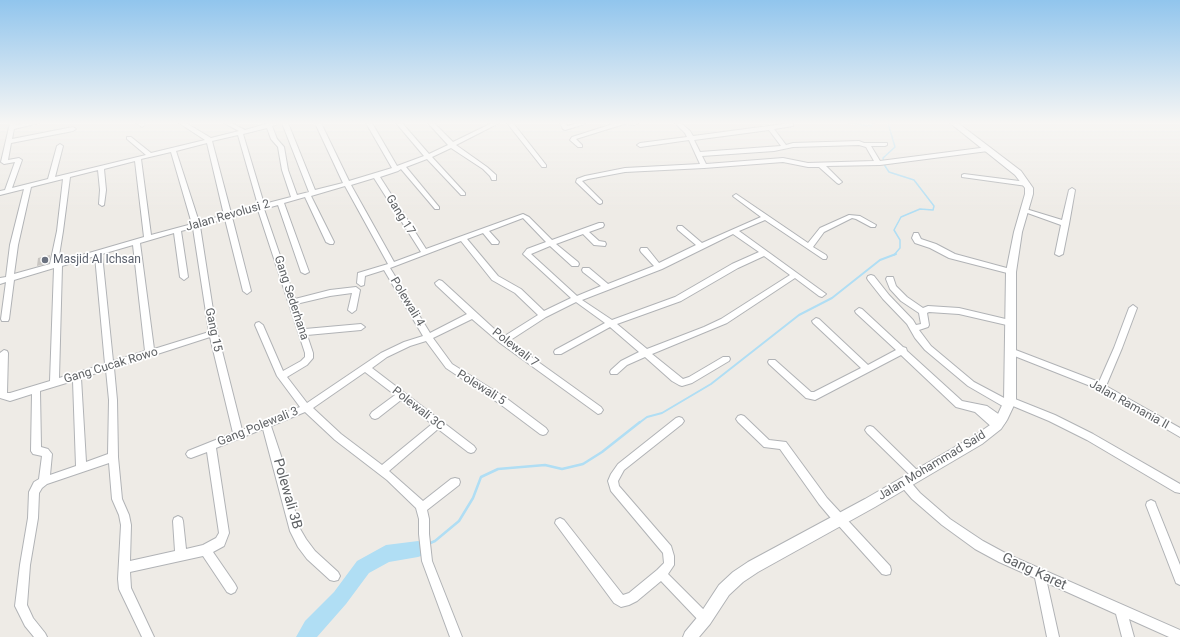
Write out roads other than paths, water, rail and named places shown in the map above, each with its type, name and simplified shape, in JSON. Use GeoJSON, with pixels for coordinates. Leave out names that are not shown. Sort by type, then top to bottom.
{"type":"FeatureCollection","features":[{"type":"Feature","properties":{"kind":"street"},"geometry":{"type":"LineString","coordinates":[[52,180],[58,153]]}},
{"type":"Feature","properties":{"kind":"street"},"geometry":{"type":"LineString","coordinates":[[146,153],[150,156]]}},
{"type":"Feature","properties":{"kind":"street"},"geometry":{"type":"LineString","coordinates":[[0,193],[163,153]]}},
{"type":"Feature","properties":{"kind":"street","name":"Gang 15"},"geometry":{"type":"LineString","coordinates":[[174,153],[196,225],[208,311],[238,434]]}},
{"type":"Feature","properties":{"kind":"street"},"geometry":{"type":"LineString","coordinates":[[212,153],[247,291]]}},
{"type":"Feature","properties":{"kind":"street","name":"Gang Sederhana"},"geometry":{"type":"LineString","coordinates":[[247,153],[261,207],[309,353],[309,358],[300,366],[281,376]]}},
{"type":"Feature","properties":{"kind":"street"},"geometry":{"type":"LineString","coordinates":[[282,153],[285,170],[295,198]]}},
{"type":"Feature","properties":{"kind":"street"},"geometry":{"type":"LineString","coordinates":[[295,153],[310,194],[330,242]]}},
{"type":"Feature","properties":{"kind":"street","name":"Polewali 4"},"geometry":{"type":"LineString","coordinates":[[332,153],[389,266],[395,284],[428,337]]}},
{"type":"Feature","properties":{"kind":"street"},"geometry":{"type":"LineString","coordinates":[[388,153],[399,169],[437,208]]}},
{"type":"Feature","properties":{"kind":"street"},"geometry":{"type":"LineString","coordinates":[[424,153],[463,194]]}},
{"type":"Feature","properties":{"kind":"street","name":"Jalan Revolusi 2"},"geometry":{"type":"LineString","coordinates":[[0,281],[148,238],[376,176],[399,169],[438,153]]}},
{"type":"Feature","properties":{"kind":"street"},"geometry":{"type":"LineString","coordinates":[[463,153],[485,168],[493,175],[494,179]]}},
{"type":"Feature","properties":{"kind":"street"},"geometry":{"type":"LineString","coordinates":[[534,153],[544,166]]}},
{"type":"Feature","properties":{"kind":"street"},"geometry":{"type":"LineString","coordinates":[[704,166],[699,154],[718,153]]}},
{"type":"Feature","properties":{"kind":"street"},"geometry":{"type":"LineString","coordinates":[[872,153],[879,163]]}},
{"type":"Feature","properties":{"kind":"street"},"geometry":{"type":"LineString","coordinates":[[600,202],[579,182],[580,180],[587,177],[625,170],[783,160],[798,164],[822,165],[879,163],[954,153]]}},
{"type":"Feature","properties":{"kind":"street"},"geometry":{"type":"LineString","coordinates":[[994,153],[1018,173],[1027,184]]}},
{"type":"Feature","properties":{"kind":"street"},"geometry":{"type":"LineString","coordinates":[[138,159],[148,238]]}},
{"type":"Feature","properties":{"kind":"street"},"geometry":{"type":"LineString","coordinates":[[2,162],[19,160],[8,191]]}},
{"type":"Feature","properties":{"kind":"street"},"geometry":{"type":"LineString","coordinates":[[822,165],[839,182]]}},
{"type":"Feature","properties":{"kind":"street"},"geometry":{"type":"LineString","coordinates":[[101,168],[103,190],[102,204]]}},
{"type":"Feature","properties":{"kind":"street","name":"Gang Cucak Rowo"},"geometry":{"type":"LineString","coordinates":[[67,176],[56,265],[54,384],[214,333]]}},
{"type":"Feature","properties":{"kind":"street","name":"Gang 17"},"geometry":{"type":"LineString","coordinates":[[376,176],[425,253]]}},
{"type":"Feature","properties":{"kind":"street"},"geometry":{"type":"LineString","coordinates":[[964,176],[1027,184]]}},
{"type":"Feature","properties":{"kind":"street","name":"Jalan Mohammad Said"},"geometry":{"type":"LineString","coordinates":[[690,637],[705,619],[724,590],[738,577],[753,567],[840,520],[978,440],[999,424],[1010,403],[1011,272],[1018,232],[1029,194],[1027,184]]}},
{"type":"Feature","properties":{"kind":"street"},"geometry":{"type":"LineString","coordinates":[[5,319],[14,245],[28,186]]}},
{"type":"Feature","properties":{"kind":"street"},"geometry":{"type":"LineString","coordinates":[[1059,254],[1072,190]]}},
{"type":"Feature","properties":{"kind":"street"},"geometry":{"type":"LineString","coordinates":[[736,196],[823,257]]}},
{"type":"Feature","properties":{"kind":"street"},"geometry":{"type":"LineString","coordinates":[[280,202],[305,272]]}},
{"type":"Feature","properties":{"kind":"street"},"geometry":{"type":"LineString","coordinates":[[1024,210],[1066,224]]}},
{"type":"Feature","properties":{"kind":"street"},"geometry":{"type":"LineString","coordinates":[[361,283],[361,275],[363,274],[425,253],[523,216],[527,218],[551,243],[575,264]]}},
{"type":"Feature","properties":{"kind":"street"},"geometry":{"type":"LineString","coordinates":[[809,248],[822,230],[851,216],[858,217],[873,225]]}},
{"type":"Feature","properties":{"kind":"street"},"geometry":{"type":"LineString","coordinates":[[503,341],[543,315],[576,299],[658,267],[766,217]]}},
{"type":"Feature","properties":{"kind":"street"},"geometry":{"type":"LineString","coordinates":[[601,225],[530,251],[527,254],[576,299],[611,323],[682,383],[692,380],[726,358]]}},
{"type":"Feature","properties":{"kind":"street"},"geometry":{"type":"LineString","coordinates":[[680,228],[701,246]]}},
{"type":"Feature","properties":{"kind":"street"},"geometry":{"type":"LineString","coordinates":[[177,230],[184,277]]}},
{"type":"Feature","properties":{"kind":"street"},"geometry":{"type":"LineString","coordinates":[[485,230],[495,242]]}},
{"type":"Feature","properties":{"kind":"street"},"geometry":{"type":"LineString","coordinates":[[584,231],[597,243],[602,244]]}},
{"type":"Feature","properties":{"kind":"street"},"geometry":{"type":"LineString","coordinates":[[734,231],[822,294]]}},
{"type":"Feature","properties":{"kind":"street"},"geometry":{"type":"LineString","coordinates":[[916,235],[918,241],[933,246],[952,256],[1011,272]]}},
{"type":"Feature","properties":{"kind":"street"},"geometry":{"type":"LineString","coordinates":[[462,238],[495,278],[518,291],[543,315]]}},
{"type":"Feature","properties":{"kind":"street"},"geometry":{"type":"LineString","coordinates":[[136,242],[150,354]]}},
{"type":"Feature","properties":{"kind":"street"},"geometry":{"type":"LineString","coordinates":[[644,250],[658,267]]}},
{"type":"Feature","properties":{"kind":"street"},"geometry":{"type":"LineString","coordinates":[[98,252],[113,400],[113,457],[117,499],[124,515],[126,525],[125,589],[148,637]]}},
{"type":"Feature","properties":{"kind":"street"},"geometry":{"type":"LineString","coordinates":[[558,352],[611,323],[678,299],[735,266],[764,253]]}},
{"type":"Feature","properties":{"kind":"street"},"geometry":{"type":"LineString","coordinates":[[586,270],[607,287]]}},
{"type":"Feature","properties":{"kind":"street"},"geometry":{"type":"LineString","coordinates":[[614,372],[624,364],[646,353],[707,329],[724,320],[795,275]]}},
{"type":"Feature","properties":{"kind":"street"},"geometry":{"type":"LineString","coordinates":[[871,278],[878,289],[904,314],[928,348],[971,384],[1010,403],[1052,418],[1090,437],[1179,489]]}},
{"type":"Feature","properties":{"kind":"street"},"geometry":{"type":"LineString","coordinates":[[890,279],[893,287],[904,299],[923,312],[925,324],[921,327],[914,328]]}},
{"type":"Feature","properties":{"kind":"street","name":"Polewali 7"},"geometry":{"type":"LineString","coordinates":[[439,283],[503,341],[598,410]]}},
{"type":"Feature","properties":{"kind":"street"},"geometry":{"type":"LineString","coordinates":[[293,302],[330,293],[356,290],[352,310]]}},
{"type":"Feature","properties":{"kind":"street"},"geometry":{"type":"LineString","coordinates":[[1101,386],[1118,348],[1132,308]]}},
{"type":"Feature","properties":{"kind":"street"},"geometry":{"type":"LineString","coordinates":[[923,312],[928,309],[948,309],[1010,323]]}},
{"type":"Feature","properties":{"kind":"street"},"geometry":{"type":"LineString","coordinates":[[859,310],[957,402],[975,408],[999,424]]}},
{"type":"Feature","properties":{"kind":"street"},"geometry":{"type":"LineString","coordinates":[[428,337],[473,315]]}},
{"type":"Feature","properties":{"kind":"street"},"geometry":{"type":"LineString","coordinates":[[816,320],[867,369]]}},
{"type":"Feature","properties":{"kind":"street"},"geometry":{"type":"LineString","coordinates":[[259,325],[281,376],[306,408],[338,437],[410,495],[422,508],[427,561],[456,637]]}},
{"type":"Feature","properties":{"kind":"street"},"geometry":{"type":"LineString","coordinates":[[303,332],[361,327]]}},
{"type":"Feature","properties":{"kind":"street","name":"Gang Polewali 3"},"geometry":{"type":"LineString","coordinates":[[191,454],[306,408],[395,350],[428,337]]}},
{"type":"Feature","properties":{"kind":"street","name":"Polewali 5"},"geometry":{"type":"LineString","coordinates":[[428,337],[453,370],[503,401],[543,431]]}},
{"type":"Feature","properties":{"kind":"street"},"geometry":{"type":"LineString","coordinates":[[772,362],[812,396],[818,395],[903,350]]}},
{"type":"Feature","properties":{"kind":"street","name":"Jalan Ramania II"},"geometry":{"type":"LineString","coordinates":[[1010,351],[1101,386],[1180,433]]}},
{"type":"Feature","properties":{"kind":"street"},"geometry":{"type":"LineString","coordinates":[[4,353],[3,395],[10,397],[54,384]]}},
{"type":"Feature","properties":{"kind":"street","name":"Polewali 3C"},"geometry":{"type":"LineString","coordinates":[[366,368],[471,449]]}},
{"type":"Feature","properties":{"kind":"street"},"geometry":{"type":"LineString","coordinates":[[77,377],[81,468]]}},
{"type":"Feature","properties":{"kind":"street"},"geometry":{"type":"LineString","coordinates":[[36,389],[36,452],[45,452],[47,454],[44,481]]}},
{"type":"Feature","properties":{"kind":"street"},"geometry":{"type":"LineString","coordinates":[[375,415],[401,395]]}},
{"type":"Feature","properties":{"kind":"street"},"geometry":{"type":"LineString","coordinates":[[741,419],[766,444],[783,445],[823,502],[886,570]]}},
{"type":"Feature","properties":{"kind":"street"},"geometry":{"type":"LineString","coordinates":[[560,523],[621,601],[625,601],[633,597],[662,574],[669,565],[667,550],[615,488],[613,481],[621,467],[679,421]]}},
{"type":"Feature","properties":{"kind":"street","name":"Polewali 3B"},"geometry":{"type":"LineString","coordinates":[[266,423],[294,528],[302,543],[311,555],[334,576]]}},
{"type":"Feature","properties":{"kind":"street"},"geometry":{"type":"LineString","coordinates":[[382,471],[438,424]]}},
{"type":"Feature","properties":{"kind":"street"},"geometry":{"type":"LineString","coordinates":[[870,430],[916,475]]}},
{"type":"Feature","properties":{"kind":"street"},"geometry":{"type":"LineString","coordinates":[[126,567],[205,550],[217,545],[223,537],[224,533],[211,446]]}},
{"type":"Feature","properties":{"kind":"street"},"geometry":{"type":"LineString","coordinates":[[40,637],[29,622],[21,606],[25,565],[33,518],[34,492],[38,485],[44,481],[113,457]]}},
{"type":"Feature","properties":{"kind":"street"},"geometry":{"type":"LineString","coordinates":[[422,508],[455,482]]}},
{"type":"Feature","properties":{"kind":"street","name":"Gang Karet"},"geometry":{"type":"LineString","coordinates":[[904,482],[935,513],[967,537],[1003,558],[1120,611],[1180,636]]}},
{"type":"Feature","properties":{"kind":"street"},"geometry":{"type":"LineString","coordinates":[[1151,505],[1180,579]]}},
{"type":"Feature","properties":{"kind":"street"},"geometry":{"type":"LineString","coordinates":[[178,520],[181,555]]}},
{"type":"Feature","properties":{"kind":"street"},"geometry":{"type":"LineString","coordinates":[[205,550],[231,588]]}},
{"type":"Feature","properties":{"kind":"street"},"geometry":{"type":"LineString","coordinates":[[662,574],[705,619]]}},
{"type":"Feature","properties":{"kind":"street"},"geometry":{"type":"LineString","coordinates":[[1040,574],[1053,637]]}},
{"type":"Feature","properties":{"kind":"street"},"geometry":{"type":"LineString","coordinates":[[1120,611],[1128,637]]}},
{"type":"Feature","properties":{"kind":"waterway"},"geometry":{"type":"LineString","coordinates":[[889,153],[883,158],[885,166],[889,172],[914,180],[934,206],[933,210],[920,209],[901,217],[894,230],[900,240],[900,248],[894,255]]}},
{"type":"Feature","properties":{"kind":"waterway"},"geometry":{"type":"LineString","coordinates":[[639,423],[647,417],[662,413],[711,384],[799,315],[832,298],[880,260],[894,255]]}},
{"type":"Feature","properties":{"kind":"waterway"},"geometry":{"type":"LineString","coordinates":[[428,544],[435,541],[459,521],[473,498],[481,477],[498,469],[545,465],[562,469],[583,464],[602,452],[640,422]]}},
{"type":"Feature","properties":{"kind":"waterway"},"geometry":{"type":"LineString","coordinates":[[418,549],[422,547]]}},
{"type":"Feature","properties":{"kind":"waterway"},"geometry":{"type":"LineString","coordinates":[[306,637],[312,628],[340,598],[363,567],[386,554],[418,549]]}},
{"type":"Feature","properties":{"kind":"place","name":"Masjid Al Ichsan"},"geometry":{"type":"Point","coordinates":[45,260]}}]}
